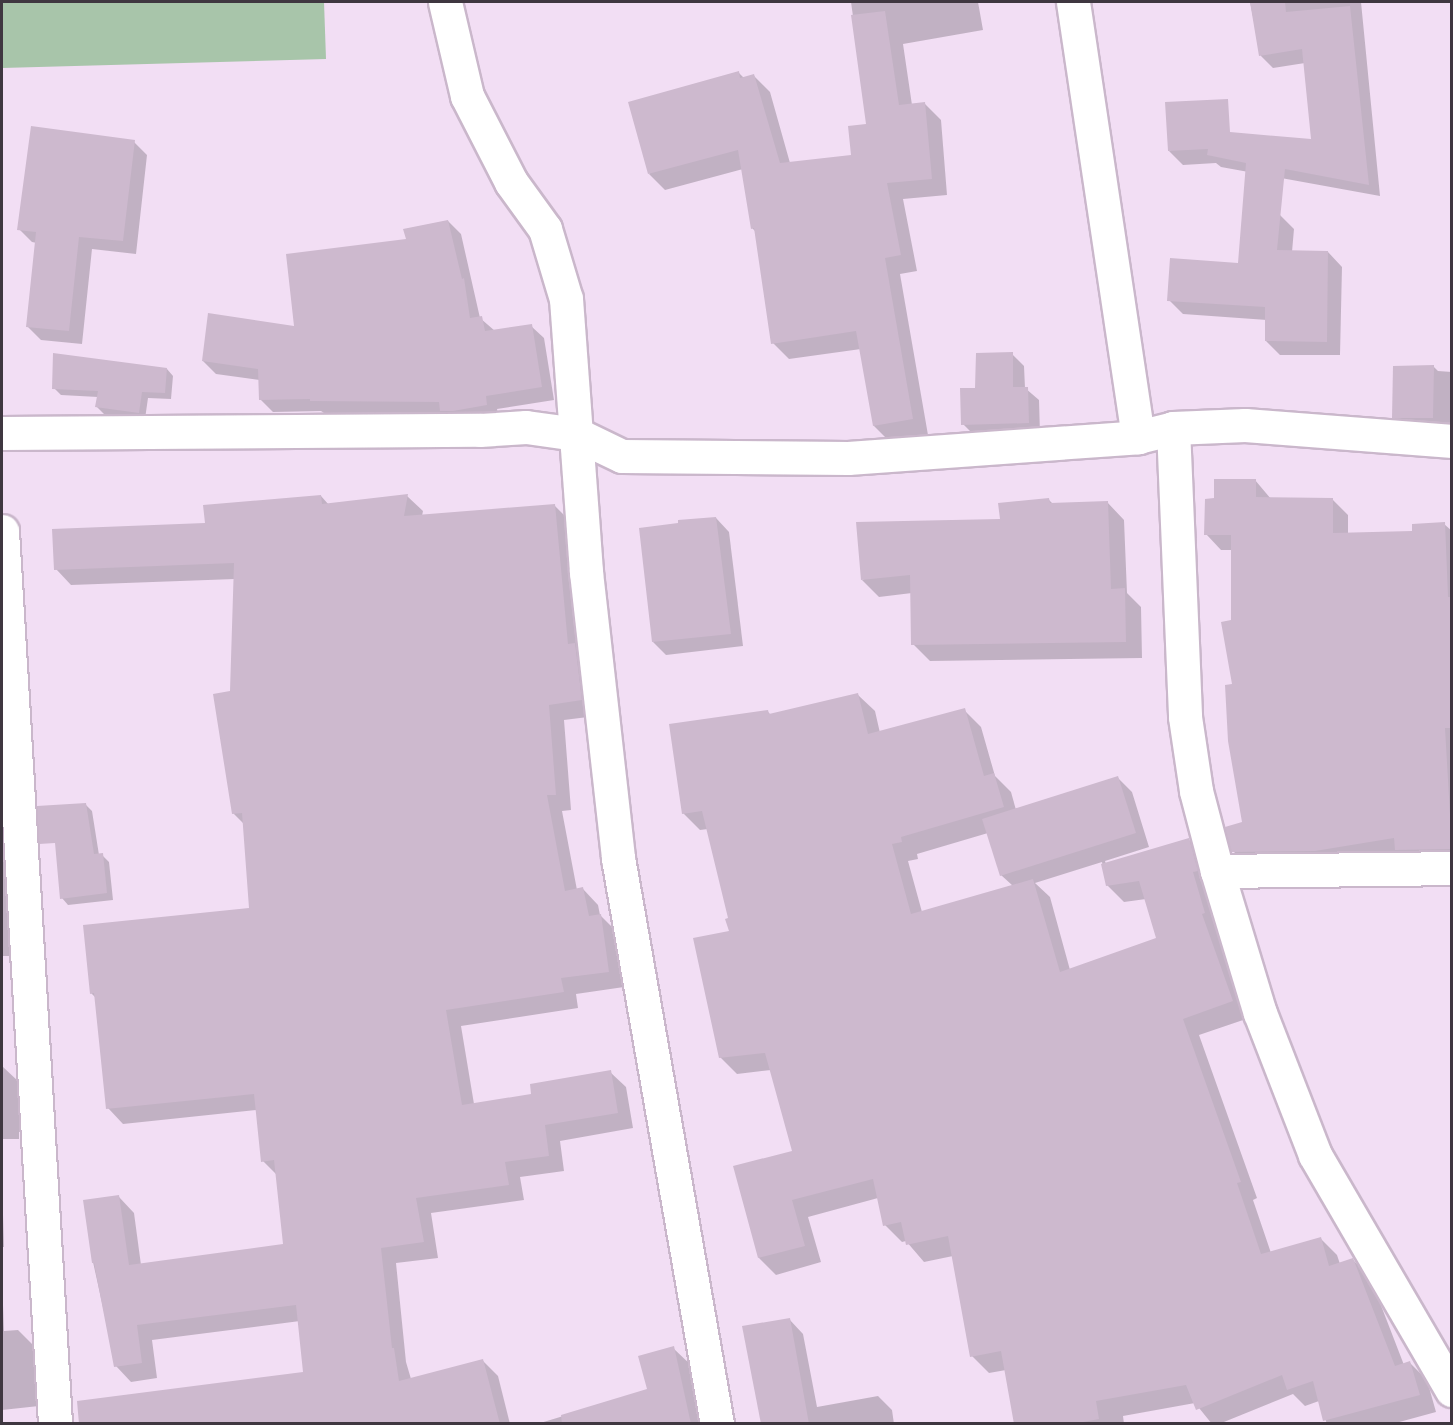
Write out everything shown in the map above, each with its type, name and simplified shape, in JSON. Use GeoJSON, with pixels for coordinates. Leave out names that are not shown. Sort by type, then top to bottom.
{"type":"FeatureCollection","features":[{"type":"Feature","properties":{"kind":"street"},"geometry":{"type":"LineString","coordinates":[[445,2],[468,96],[511,182],[545,229],[566,299],[586,572],[618,858],[717,1424]]}},
{"type":"Feature","properties":{"kind":"street"},"geometry":{"type":"LineString","coordinates":[[1072,2],[1138,437]]}},
{"type":"Feature","properties":{"kind":"street"},"geometry":{"type":"LineString","coordinates":[[2,433],[468,430],[526,427],[576,434],[622,456],[836,458],[1138,437],[1173,428],[1245,425],[1452,441]]}},
{"type":"Feature","properties":{"kind":"street"},"geometry":{"type":"LineString","coordinates":[[1173,428],[1185,717],[1196,791],[1217,871],[1260,1013],[1315,1155],[1452,1390]]}},
{"type":"Feature","properties":{"kind":"street"},"geometry":{"type":"LineString","coordinates":[[2,531],[55,1424]]}},
{"type":"Feature","properties":{"kind":"street"},"geometry":{"type":"LineString","coordinates":[[1217,871],[1452,868]]}},
{"type":"Feature","properties":{"kind":"green space"},"geometry":{"type":"Polygon","coordinates":[[[2,2],[324,2],[326,59],[2,68],[2,2]]]}},
{"type":"Feature","properties":{"kind":"building"},"geometry":{"type":"Polygon","coordinates":[[[1250,2],[1285,2],[1286,12],[1350,6],[1369,185],[1285,169],[1277,250],[1328,251],[1327,342],[1265,341],[1265,307],[1167,301],[1170,258],[1238,263],[1246,163],[1207,155],[1208,149],[1168,151],[1165,102],[1228,99],[1230,132],[1311,139],[1302,49],[1259,56],[1250,2]]]}},
{"type":"Feature","properties":{"kind":"building"},"geometry":{"type":"Polygon","coordinates":[[[885,11],[899,105],[925,102],[932,179],[887,183],[901,255],[885,258],[913,419],[873,426],[856,331],[771,344],[754,228],[751,229],[738,150],[648,174],[628,102],[739,71],[740,78],[754,74],[780,163],[851,155],[848,126],[866,124],[851,15],[885,11]]]}},
{"type":"Feature","properties":{"kind":"building"},"geometry":{"type":"Polygon","coordinates":[[[31,126],[135,140],[123,241],[79,237],[69,331],[26,327],[36,232],[17,230],[31,126]]]}},
{"type":"Feature","properties":{"kind":"building"},"geometry":{"type":"Polygon","coordinates":[[[448,220],[462,279],[464,278],[470,318],[482,316],[485,331],[532,324],[542,387],[486,396],[487,405],[453,411],[440,411],[439,402],[259,400],[258,369],[202,361],[208,313],[294,326],[286,254],[406,239],[403,229],[448,220]]]}},
{"type":"Feature","properties":{"kind":"building"},"geometry":{"type":"Polygon","coordinates":[[[1013,352],[1013,387],[1028,387],[1029,423],[961,425],[960,388],[975,388],[976,353],[1013,352]]]}},
{"type":"Feature","properties":{"kind":"building"},"geometry":{"type":"Polygon","coordinates":[[[53,353],[167,368],[165,393],[142,392],[139,413],[95,407],[98,391],[52,389],[53,353]]]}},
{"type":"Feature","properties":{"kind":"building"},"geometry":{"type":"Polygon","coordinates":[[[1434,365],[1433,418],[1392,418],[1393,366],[1434,365]]]}},
{"type":"Feature","properties":{"kind":"building"},"geometry":{"type":"Polygon","coordinates":[[[1214,479],[1256,479],[1256,497],[1333,498],[1333,533],[1412,531],[1412,524],[1445,522],[1448,597],[1451,597],[1452,728],[1445,728],[1452,849],[1395,850],[1394,838],[1315,851],[1231,852],[1225,827],[1242,822],[1228,741],[1225,685],[1232,684],[1221,622],[1231,620],[1231,535],[1204,535],[1205,499],[1214,498],[1214,479]]]}},
{"type":"Feature","properties":{"kind":"building"},"geometry":{"type":"Polygon","coordinates":[[[408,494],[404,516],[555,504],[568,644],[575,643],[582,700],[549,705],[556,795],[547,795],[565,891],[583,887],[589,916],[601,914],[609,972],[561,978],[564,992],[446,1010],[462,1105],[531,1094],[530,1084],[611,1070],[618,1113],[545,1125],[549,1156],[505,1162],[509,1185],[416,1198],[424,1242],[381,1248],[392,1348],[394,1348],[399,1381],[483,1359],[500,1424],[79,1424],[77,1401],[303,1372],[296,1305],[137,1325],[142,1363],[114,1367],[94,1263],[92,1263],[83,1200],[119,1195],[129,1265],[283,1244],[274,1160],[261,1162],[254,1094],[106,1109],[94,993],[90,994],[83,925],[249,908],[242,813],[232,814],[213,694],[230,691],[234,563],[54,570],[52,529],[205,523],[203,505],[321,495],[322,504],[408,494]]]}},
{"type":"Feature","properties":{"kind":"building"},"geometry":{"type":"Polygon","coordinates":[[[1049,498],[1050,503],[1108,501],[1111,589],[1125,588],[1126,642],[911,645],[910,575],[861,580],[856,522],[1000,519],[998,503],[1049,498]]]}},
{"type":"Feature","properties":{"kind":"building"},"geometry":{"type":"Polygon","coordinates":[[[716,517],[731,634],[652,642],[639,528],[678,523],[678,520],[716,517]]]}},
{"type":"Feature","properties":{"kind":"building"},"geometry":{"type":"Polygon","coordinates":[[[858,693],[868,734],[965,708],[984,776],[994,773],[1004,807],[901,837],[902,842],[892,844],[911,914],[1033,879],[1060,972],[1156,938],[1139,881],[1106,886],[1101,864],[1189,838],[1198,871],[1193,872],[1205,913],[1202,914],[1233,1001],[1183,1019],[1241,1182],[1237,1183],[1261,1254],[1321,1237],[1329,1266],[1353,1258],[1395,1366],[1410,1361],[1420,1395],[1323,1421],[1313,1381],[1287,1390],[1282,1375],[1196,1410],[1186,1385],[1096,1401],[1099,1419],[1073,1424],[1014,1424],[1001,1351],[970,1357],[948,1236],[906,1245],[901,1222],[883,1226],[873,1179],[792,1200],[805,1246],[758,1258],[733,1166],[792,1151],[765,1053],[719,1058],[693,938],[729,931],[725,919],[728,918],[702,811],[682,814],[669,724],[768,710],[769,714],[858,693]]]}},
{"type":"Feature","properties":{"kind":"building"},"geometry":{"type":"Polygon","coordinates":[[[1118,776],[1136,833],[1000,876],[982,819],[1118,776]]]}},
{"type":"Feature","properties":{"kind":"building"},"geometry":{"type":"Polygon","coordinates":[[[86,803],[94,854],[103,853],[107,893],[60,899],[55,843],[39,844],[37,806],[86,803]]]}},
{"type":"Feature","properties":{"kind":"building"},"geometry":{"type":"Polygon","coordinates":[[[790,1318],[809,1424],[761,1424],[742,1326],[790,1318]]]}},
{"type":"Feature","properties":{"kind":"building"},"geometry":{"type":"Polygon","coordinates":[[[674,1346],[691,1424],[562,1424],[561,1415],[647,1389],[638,1356],[674,1346]]]}}]}
